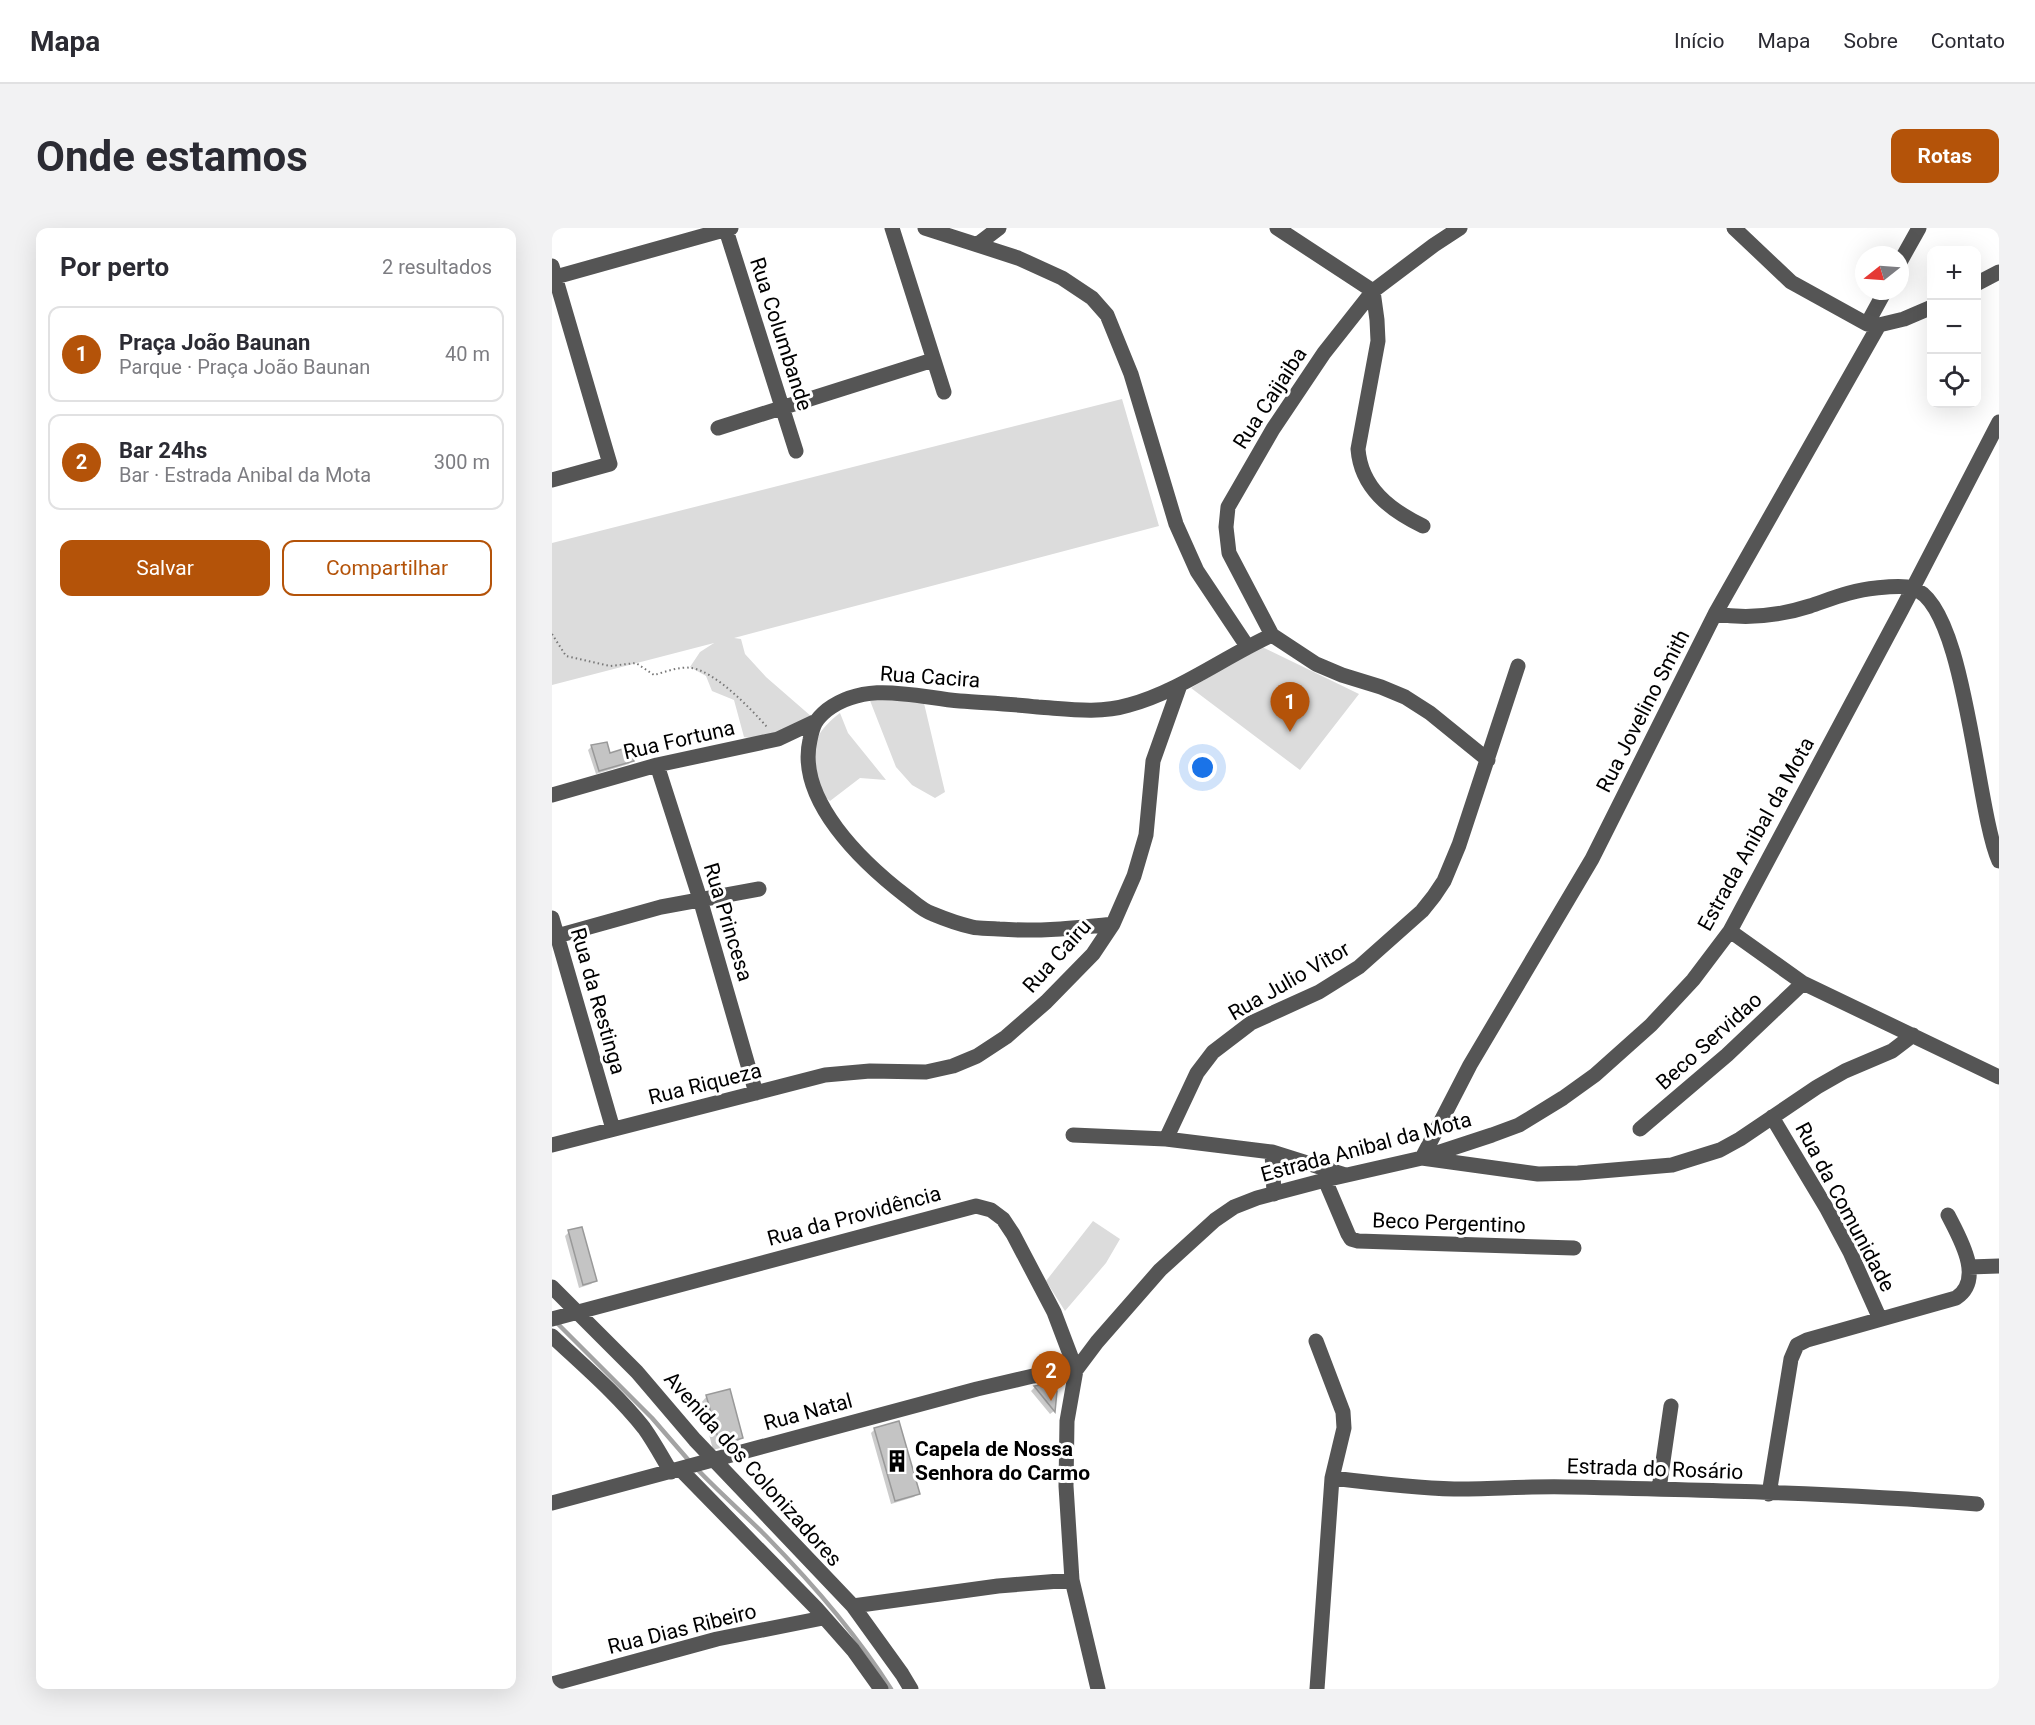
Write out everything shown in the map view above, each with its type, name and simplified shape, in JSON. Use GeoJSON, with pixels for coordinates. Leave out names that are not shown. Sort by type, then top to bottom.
{"type":"FeatureCollection","features":[{"type":"Feature","properties":{"kind":"street"},"geometry":{"type":"LineString","coordinates":[[892,228],[944,392]]}},
{"type":"Feature","properties":{"kind":"street"},"geometry":{"type":"LineString","coordinates":[[925,228],[1018,258],[1062,278],[1092,298],[1107,315],[1131,374],[1176,524],[1197,571],[1247,646]]}},
{"type":"Feature","properties":{"kind":"street"},"geometry":{"type":"LineString","coordinates":[[978,244],[999,228]]}},
{"type":"Feature","properties":{"kind":"street"},"geometry":{"type":"LineString","coordinates":[[1277,228],[1373,291],[1378,341],[1358,449],[1359,462],[1367,482],[1382,500],[1400,515],[1423,526]]}},
{"type":"Feature","properties":{"kind":"street"},"geometry":{"type":"LineString","coordinates":[[1434,245],[1446,228]]}},
{"type":"Feature","properties":{"kind":"street","name":"Rua Caijaiba"},"geometry":{"type":"LineString","coordinates":[[1272,635],[1229,553],[1226,527],[1228,507],[1273,429],[1305,381],[1373,291],[1460,228]]}},
{"type":"Feature","properties":{"kind":"street"},"geometry":{"type":"LineString","coordinates":[[1734,228],[1791,282],[1873,324],[1904,319],[1927,309]]}},
{"type":"Feature","properties":{"kind":"street"},"geometry":{"type":"LineString","coordinates":[[1909,247],[1920,228]]}},
{"type":"Feature","properties":{"kind":"street"},"geometry":{"type":"LineString","coordinates":[[552,480],[610,464],[553,274],[729,229]]}},
{"type":"Feature","properties":{"kind":"street","name":"Rua Columbande"},"geometry":{"type":"LineString","coordinates":[[729,229],[796,451]]}},
{"type":"Feature","properties":{"kind":"street"},"geometry":{"type":"LineString","coordinates":[[1981,282],[1999,272]]}},
{"type":"Feature","properties":{"kind":"street","name":"Rua Jovelino Smith"},"geometry":{"type":"LineString","coordinates":[[1422,1158],[1470,1065],[1592,859],[1715,614],[1873,324],[1882,300]]}},
{"type":"Feature","properties":{"kind":"street"},"geometry":{"type":"LineString","coordinates":[[718,428],[933,360]]}},
{"type":"Feature","properties":{"kind":"street","name":"Estrada Anibal da Mota"},"geometry":{"type":"LineString","coordinates":[[1098,1689],[1072,1580],[1066,1486],[1067,1421],[1076,1370],[1097,1342],[1160,1270],[1215,1220],[1234,1207],[1325,1180],[1422,1158],[1519,1125],[1595,1076],[1669,1007],[1730,932],[1999,422]]}},
{"type":"Feature","properties":{"kind":"street"},"geometry":{"type":"LineString","coordinates":[[1715,614],[1735,617],[1774,615],[1853,592],[1875,588],[1913,588],[1927,598],[1944,621],[1970,723],[1983,795],[1999,861]]}},
{"type":"Feature","properties":{"kind":"street"},"geometry":{"type":"LineString","coordinates":[[1272,635],[1316,664],[1405,697],[1430,713],[1488,760]]}},
{"type":"Feature","properties":{"kind":"street","name":"Rua Cacira"},"geometry":{"type":"LineString","coordinates":[[814,722],[844,699],[862,693],[910,694],[957,700],[1109,710],[1130,705],[1180,685],[1247,646],[1272,635]]}},
{"type":"Feature","properties":{"kind":"street","name":"Rua Julio Vitor"},"geometry":{"type":"LineString","coordinates":[[1166,1139],[1197,1073],[1214,1052],[1251,1023],[1319,992],[1359,967],[1422,911],[1444,881],[1459,845],[1518,666]]}},
{"type":"Feature","properties":{"kind":"street","name":"Rua Cairu"},"geometry":{"type":"LineString","coordinates":[[870,1071],[926,1072],[953,1066],[976,1056],[1006,1037],[1046,1002],[1093,954],[1113,924],[1134,876],[1146,835],[1153,761],[1180,685]]}},
{"type":"Feature","properties":{"kind":"street"},"geometry":{"type":"LineString","coordinates":[[814,722],[807,764],[813,786],[824,810],[878,874],[929,913],[972,927],[1015,930],[1051,931],[1113,924]]}},
{"type":"Feature","properties":{"kind":"street","name":"Rua Fortuna"},"geometry":{"type":"LineString","coordinates":[[552,795],[657,765],[778,739],[814,722]]}},
{"type":"Feature","properties":{"kind":"street","name":"Rua Princesa"},"geometry":{"type":"LineString","coordinates":[[657,765],[700,899],[756,1093]]}},
{"type":"Feature","properties":{"kind":"street"},"geometry":{"type":"LineString","coordinates":[[557,936],[661,907],[759,889]]}},
{"type":"Feature","properties":{"kind":"street","name":"Rua da Restinga"},"geometry":{"type":"LineString","coordinates":[[552,918],[613,1129]]}},
{"type":"Feature","properties":{"kind":"street"},"geometry":{"type":"LineString","coordinates":[[1730,932],[1803,983],[1999,1077]]}},
{"type":"Feature","properties":{"kind":"street","name":"Beco Servidao"},"geometry":{"type":"LineString","coordinates":[[1641,1129],[1742,1042],[1803,983]]}},
{"type":"Feature","properties":{"kind":"street"},"geometry":{"type":"LineString","coordinates":[[1422,1158],[1538,1174],[1598,1172],[1671,1165],[1720,1150],[1817,1087],[1845,1071],[1892,1051],[1913,1035]]}},
{"type":"Feature","properties":{"kind":"street","name":"Rua Riqueza"},"geometry":{"type":"LineString","coordinates":[[552,1145],[825,1075],[870,1071]]}},
{"type":"Feature","properties":{"kind":"street","name":"Rua da Comunidade"},"geometry":{"type":"LineString","coordinates":[[1772,1117],[1850,1252],[1880,1319]]}},
{"type":"Feature","properties":{"kind":"street"},"geometry":{"type":"LineString","coordinates":[[1073,1135],[1166,1139],[1272,1152],[1346,1176]]}},
{"type":"Feature","properties":{"kind":"street"},"geometry":{"type":"LineString","coordinates":[[1272,1152],[1274,1194]]}},
{"type":"Feature","properties":{"kind":"street","name":"Beco Pergentino"},"geometry":{"type":"LineString","coordinates":[[1325,1180],[1348,1234],[1351,1239],[1358,1241],[1574,1248]]}},
{"type":"Feature","properties":{"kind":"street","name":"Rua da Providência"},"geometry":{"type":"LineString","coordinates":[[566,1315],[976,1206],[991,1210],[1003,1219],[1013,1234],[1053,1312],[1076,1370]]}},
{"type":"Feature","properties":{"kind":"street"},"geometry":{"type":"LineString","coordinates":[[1769,1494],[1791,1359],[1797,1345],[1807,1340],[1956,1298],[1962,1293],[1966,1285],[1968,1259],[1948,1215]]}},
{"type":"Feature","properties":{"kind":"street"},"geometry":{"type":"LineString","coordinates":[[1969,1268],[1999,1266]]}},
{"type":"Feature","properties":{"kind":"street","name":"Avenida dos Colonizadores"},"geometry":{"type":"LineString","coordinates":[[552,1287],[566,1315],[637,1372],[709,1461],[853,1606],[911,1689]]}},
{"type":"Feature","properties":{"kind":"street"},"geometry":{"type":"LineString","coordinates":[[552,1336],[609,1390],[678,1470],[816,1608],[853,1650],[881,1689]]}},
{"type":"Feature","properties":{"kind":"street"},"geometry":{"type":"LineString","coordinates":[[1316,1341],[1343,1412],[1344,1428],[1332,1478],[1317,1689]]}},
{"type":"Feature","properties":{"kind":"street","name":"Rua Natal"},"geometry":{"type":"LineString","coordinates":[[552,1503],[977,1389],[1033,1376],[1076,1370]]}},
{"type":"Feature","properties":{"kind":"street"},"geometry":{"type":"LineString","coordinates":[[1659,1489],[1671,1406]]}},
{"type":"Feature","properties":{"kind":"street","name":"Estrada do Rosário"},"geometry":{"type":"LineString","coordinates":[[1332,1478],[1453,1489],[1564,1487],[1659,1489],[1910,1499],[1977,1504]]}},
{"type":"Feature","properties":{"kind":"street"},"geometry":{"type":"LineString","coordinates":[[853,1606],[998,1586],[1072,1580]]}},
{"type":"Feature","properties":{"kind":"street","name":"Rua Dias Ribeiro"},"geometry":{"type":"LineString","coordinates":[[552,1684],[717,1639],[823,1618]]}},
{"type":"Feature","properties":{"kind":"path"},"geometry":{"type":"LineString","coordinates":[[552,634],[566,656],[610,666],[636,663],[654,675],[689,667],[706,672],[747,706],[778,739]]}},
{"type":"Feature","properties":{"kind":"shaded area"},"geometry":{"type":"Polygon","coordinates":[[[1122,399],[1159,526],[734,638],[741,639],[745,654],[766,677],[812,717],[760,737],[744,737],[734,700],[712,691],[706,676],[690,667],[700,652],[714,643],[552,685],[552,543],[1122,399]]]}},
{"type":"Feature","properties":{"kind":"shaded area"},"geometry":{"type":"Polygon","coordinates":[[[1260,646],[1359,694],[1300,770],[1191,688],[1260,646]]]}},
{"type":"Feature","properties":{"kind":"shaded area"},"geometry":{"type":"Polygon","coordinates":[[[869,698],[923,699],[945,792],[935,798],[912,785],[896,767],[869,698]]]}},
{"type":"Feature","properties":{"kind":"shaded area"},"geometry":{"type":"Polygon","coordinates":[[[840,713],[848,733],[886,780],[860,778],[830,801],[820,793],[815,768],[815,749],[822,731],[840,713]]]}},
{"type":"Feature","properties":{"kind":"shaded area"},"geometry":{"type":"Polygon","coordinates":[[[1093,1221],[1120,1239],[1106,1263],[1065,1311],[1046,1281],[1093,1221]]]}},
{"type":"Feature","properties":{"kind":"building"},"geometry":{"type":"Polygon","coordinates":[[[607,742],[610,753],[629,747],[634,761],[599,771],[591,745],[607,742]]]}},
{"type":"Feature","properties":{"kind":"building"},"geometry":{"type":"Polygon","coordinates":[[[582,1227],[597,1281],[583,1285],[568,1230],[582,1227]]]}},
{"type":"Feature","properties":{"kind":"building"},"geometry":{"type":"Polygon","coordinates":[[[1048,1384],[1057,1391],[1055,1412],[1034,1386],[1048,1384]]]}},
{"type":"Feature","properties":{"kind":"building"},"geometry":{"type":"Polygon","coordinates":[[[730,1389],[743,1438],[720,1445],[706,1395],[730,1389]]]}},
{"type":"Feature","properties":{"kind":"building","name":"Capela de Nossa Senhora do Carmo"},"geometry":{"type":"Polygon","coordinates":[[[899,1421],[920,1494],[895,1501],[874,1428],[899,1421]]]}},
{"type":"Feature","properties":{"kind":"waterway"},"geometry":{"type":"LineString","coordinates":[[556,1322],[652,1418],[691,1463]]}},
{"type":"Feature","properties":{"kind":"waterway"},"geometry":{"type":"LineString","coordinates":[[697,1469],[766,1536],[817,1590],[863,1648],[891,1689]]}},
{"type":"Feature","properties":{"kind":"place","name":"Praça João Baunan"},"geometry":{"type":"Point","coordinates":[1290,732]}},
{"type":"Feature","properties":{"kind":"place","name":"Bar 24hs"},"geometry":{"type":"Point","coordinates":[1051,1401]}},
{"type":"Feature","properties":{"kind":"place","name":"Capela de Nossa Senhora do Carmo"},"geometry":{"type":"Point","coordinates":[897,1461]}}]}
